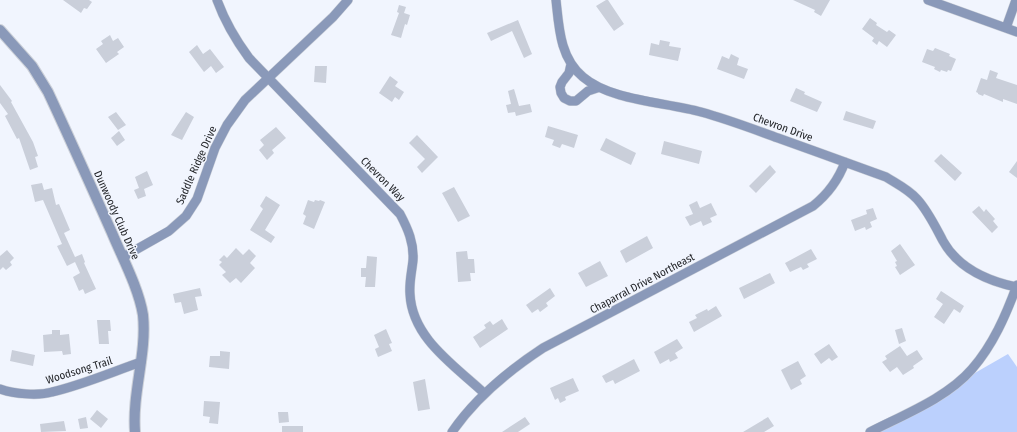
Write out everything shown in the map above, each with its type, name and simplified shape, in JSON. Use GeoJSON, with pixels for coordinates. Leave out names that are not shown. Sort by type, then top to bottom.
{"type":"FeatureCollection","features":[{"type":"Feature","properties":{"kind":"street","name":"Chevron Way"},"geometry":{"type":"LineString","coordinates":[[217,0],[235,39],[249,58],[400,214],[408,228],[412,244],[413,258],[410,295],[412,310],[417,324],[424,336],[432,345],[484,393]]}},
{"type":"Feature","properties":{"kind":"street","name":"Saddle Ridge Drive"},"geometry":{"type":"LineString","coordinates":[[123,257],[170,232],[186,216],[197,199],[215,148],[227,125],[245,100],[333,17],[348,0]]}},
{"type":"Feature","properties":{"kind":"street","name":"Chevron Drive"},"geometry":{"type":"LineString","coordinates":[[556,0],[560,35],[564,49],[571,64],[583,77],[597,88],[628,97],[701,112],[749,127],[886,178],[905,188],[925,208],[944,242],[959,261],[972,271],[986,278],[1001,284],[1017,286]]}},
{"type":"Feature","properties":{"kind":"street"},"geometry":{"type":"LineString","coordinates":[[928,0],[1017,32]]}},
{"type":"Feature","properties":{"kind":"street"},"geometry":{"type":"LineString","coordinates":[[1006,28],[1016,0]]}},
{"type":"Feature","properties":{"kind":"street","name":"Dunwoody Club Drive"},"geometry":{"type":"LineString","coordinates":[[0,30],[32,66],[48,92],[123,257],[139,297],[144,327],[143,347],[135,407],[135,432]]}},
{"type":"Feature","properties":{"kind":"street"},"geometry":{"type":"LineString","coordinates":[[571,64],[569,73],[560,87],[564,98],[570,101],[576,101],[588,91],[597,88]]}},
{"type":"Feature","properties":{"kind":"street","name":"Chaparral Drive Northeast"},"geometry":{"type":"LineString","coordinates":[[452,432],[461,418],[484,393],[515,367],[543,348],[813,206],[824,198],[833,187],[844,162]]}},
{"type":"Feature","properties":{"kind":"street"},"geometry":{"type":"LineString","coordinates":[[870,432],[946,391],[972,369],[992,341],[1005,316],[1017,286]]}},
{"type":"Feature","properties":{"kind":"street","name":"Woodsong Trail"},"geometry":{"type":"LineString","coordinates":[[0,389],[27,394],[51,393],[141,362]]}},
{"type":"Feature","properties":{"kind":"shaded area"},"geometry":{"type":"Polygon","coordinates":[[[1008,354],[1017,367],[1017,432],[872,432],[1008,354]]]}},
{"type":"Feature","properties":{"kind":"building"},"geometry":{"type":"Polygon","coordinates":[[[63,0],[89,0],[92,2],[87,9],[84,8],[81,13],[63,0]]]}},
{"type":"Feature","properties":{"kind":"building"},"geometry":{"type":"Polygon","coordinates":[[[608,0],[624,24],[614,31],[596,6],[608,0]]]}},
{"type":"Feature","properties":{"kind":"building"},"geometry":{"type":"Polygon","coordinates":[[[793,0],[830,0],[821,16],[814,12],[815,10],[793,0]]]}},
{"type":"Feature","properties":{"kind":"building"},"geometry":{"type":"Polygon","coordinates":[[[399,5],[406,7],[404,13],[410,15],[407,25],[405,24],[401,38],[391,35],[399,13],[397,12],[399,5]]]}},
{"type":"Feature","properties":{"kind":"building"},"geometry":{"type":"Polygon","coordinates":[[[870,18],[877,23],[876,25],[887,32],[889,30],[896,35],[887,47],[879,41],[877,45],[872,41],[874,38],[862,29],[870,18]]]}},
{"type":"Feature","properties":{"kind":"building"},"geometry":{"type":"Polygon","coordinates":[[[518,20],[532,54],[524,58],[512,31],[491,41],[487,33],[518,20]]]}},
{"type":"Feature","properties":{"kind":"building"},"geometry":{"type":"Polygon","coordinates":[[[110,35],[113,41],[118,38],[124,47],[117,52],[119,54],[106,63],[96,49],[103,44],[101,41],[110,35]]]}},
{"type":"Feature","properties":{"kind":"building"},"geometry":{"type":"Polygon","coordinates":[[[660,40],[670,42],[669,46],[681,48],[678,61],[649,55],[651,43],[659,45],[660,40]]]}},
{"type":"Feature","properties":{"kind":"building"},"geometry":{"type":"Polygon","coordinates":[[[197,45],[203,54],[210,49],[224,67],[216,73],[211,66],[204,72],[189,52],[197,45]]]}},
{"type":"Feature","properties":{"kind":"building"},"geometry":{"type":"Polygon","coordinates":[[[935,48],[950,54],[949,56],[956,59],[951,71],[948,70],[947,72],[941,70],[940,72],[934,69],[935,67],[922,62],[927,49],[933,51],[935,48]]]}},
{"type":"Feature","properties":{"kind":"building"},"geometry":{"type":"Polygon","coordinates":[[[731,54],[739,58],[737,65],[748,69],[744,79],[717,69],[722,56],[729,59],[731,54]]]}},
{"type":"Feature","properties":{"kind":"building"},"geometry":{"type":"Polygon","coordinates":[[[315,66],[327,66],[326,83],[314,82],[315,66]]]}},
{"type":"Feature","properties":{"kind":"building"},"geometry":{"type":"Polygon","coordinates":[[[990,70],[998,73],[996,78],[1017,85],[1017,104],[1003,99],[1003,102],[984,94],[983,96],[976,92],[981,78],[987,80],[990,70]]]}},
{"type":"Feature","properties":{"kind":"building"},"geometry":{"type":"Polygon","coordinates":[[[390,76],[398,82],[395,86],[404,92],[399,100],[395,97],[392,102],[379,93],[390,76]]]}},
{"type":"Feature","properties":{"kind":"building"},"geometry":{"type":"Polygon","coordinates":[[[0,85],[12,101],[11,102],[33,142],[38,156],[35,157],[38,167],[30,170],[19,138],[17,139],[5,116],[8,114],[0,103],[0,85]]]}},
{"type":"Feature","properties":{"kind":"building"},"geometry":{"type":"Polygon","coordinates":[[[796,88],[805,92],[804,94],[822,102],[817,112],[790,101],[796,88]]]}},
{"type":"Feature","properties":{"kind":"building"},"geometry":{"type":"Polygon","coordinates":[[[514,89],[519,106],[530,104],[532,112],[516,116],[515,112],[508,113],[506,105],[511,104],[508,91],[514,89]]]}},
{"type":"Feature","properties":{"kind":"building"},"geometry":{"type":"Polygon","coordinates":[[[846,111],[876,121],[873,129],[843,120],[846,111]]]}},
{"type":"Feature","properties":{"kind":"building"},"geometry":{"type":"Polygon","coordinates":[[[116,112],[126,125],[118,130],[108,117],[116,112]]]}},
{"type":"Feature","properties":{"kind":"building"},"geometry":{"type":"Polygon","coordinates":[[[186,112],[194,117],[182,140],[171,135],[186,112]]]}},
{"type":"Feature","properties":{"kind":"building"},"geometry":{"type":"Polygon","coordinates":[[[548,126],[578,135],[574,148],[562,144],[560,148],[552,145],[554,140],[545,137],[548,126]]]}},
{"type":"Feature","properties":{"kind":"building"},"geometry":{"type":"Polygon","coordinates":[[[276,127],[286,138],[272,150],[274,153],[267,160],[259,150],[264,145],[260,140],[276,127]]]}},
{"type":"Feature","properties":{"kind":"building"},"geometry":{"type":"Polygon","coordinates":[[[119,131],[125,140],[117,146],[111,138],[119,131]]]}},
{"type":"Feature","properties":{"kind":"building"},"geometry":{"type":"Polygon","coordinates":[[[417,135],[438,157],[422,173],[417,167],[425,159],[409,143],[417,135]]]}},
{"type":"Feature","properties":{"kind":"building"},"geometry":{"type":"Polygon","coordinates":[[[606,138],[636,153],[631,165],[600,150],[606,138]]]}},
{"type":"Feature","properties":{"kind":"building"},"geometry":{"type":"Polygon","coordinates":[[[664,141],[702,151],[699,164],[661,154],[664,141]]]}},
{"type":"Feature","properties":{"kind":"building"},"geometry":{"type":"Polygon","coordinates":[[[941,154],[962,173],[955,181],[934,161],[941,154]]]}},
{"type":"Feature","properties":{"kind":"building"},"geometry":{"type":"Polygon","coordinates":[[[1017,161],[1017,178],[1009,172],[1017,161]]]}},
{"type":"Feature","properties":{"kind":"building"},"geometry":{"type":"Polygon","coordinates":[[[770,165],[776,172],[756,193],[749,186],[770,165]]]}},
{"type":"Feature","properties":{"kind":"building"},"geometry":{"type":"Polygon","coordinates":[[[147,171],[153,185],[144,189],[146,196],[138,199],[134,190],[139,188],[135,177],[147,171]]]}},
{"type":"Feature","properties":{"kind":"building"},"geometry":{"type":"Polygon","coordinates":[[[42,183],[44,190],[52,188],[56,205],[59,204],[70,230],[64,233],[75,257],[82,254],[84,263],[96,289],[85,294],[83,289],[79,291],[73,277],[80,273],[75,262],[67,266],[57,246],[62,244],[43,200],[35,202],[31,185],[42,183]]]}},
{"type":"Feature","properties":{"kind":"building"},"geometry":{"type":"Polygon","coordinates":[[[454,187],[470,216],[458,222],[442,193],[454,187]]]}},
{"type":"Feature","properties":{"kind":"building"},"geometry":{"type":"Polygon","coordinates":[[[266,196],[280,205],[265,230],[275,237],[271,243],[250,230],[263,209],[260,206],[266,196]]]}},
{"type":"Feature","properties":{"kind":"building"},"geometry":{"type":"Polygon","coordinates":[[[308,200],[314,202],[315,200],[320,200],[325,202],[314,229],[303,224],[306,216],[303,214],[308,200]]]}},
{"type":"Feature","properties":{"kind":"building"},"geometry":{"type":"Polygon","coordinates":[[[697,201],[700,208],[711,203],[717,215],[710,218],[712,222],[703,226],[701,221],[690,226],[685,217],[693,214],[689,205],[697,201]]]}},
{"type":"Feature","properties":{"kind":"building"},"geometry":{"type":"Polygon","coordinates":[[[979,206],[984,212],[986,209],[995,219],[993,221],[998,227],[992,233],[972,212],[979,206]]]}},
{"type":"Feature","properties":{"kind":"building"},"geometry":{"type":"Polygon","coordinates":[[[873,208],[877,219],[870,222],[872,227],[866,230],[865,227],[855,231],[851,220],[867,214],[866,210],[873,208]]]}},
{"type":"Feature","properties":{"kind":"building"},"geometry":{"type":"Polygon","coordinates":[[[647,236],[653,248],[626,263],[620,251],[647,236]]]}},
{"type":"Feature","properties":{"kind":"building"},"geometry":{"type":"Polygon","coordinates":[[[900,244],[915,265],[900,275],[895,267],[897,266],[895,262],[897,261],[891,251],[900,244]]]}},
{"type":"Feature","properties":{"kind":"building"},"geometry":{"type":"Polygon","coordinates":[[[236,248],[243,255],[249,249],[256,256],[250,263],[255,268],[241,283],[236,278],[230,283],[222,275],[226,272],[219,265],[222,262],[219,260],[224,255],[227,258],[236,248]]]}},
{"type":"Feature","properties":{"kind":"building"},"geometry":{"type":"Polygon","coordinates":[[[811,249],[817,259],[807,264],[809,267],[803,270],[801,267],[790,272],[785,263],[811,249]]]}},
{"type":"Feature","properties":{"kind":"building"},"geometry":{"type":"Polygon","coordinates":[[[7,250],[14,258],[10,262],[12,265],[6,270],[3,267],[0,270],[0,256],[7,250]]]}},
{"type":"Feature","properties":{"kind":"building"},"geometry":{"type":"Polygon","coordinates":[[[467,251],[468,259],[474,259],[475,273],[470,273],[471,281],[458,282],[456,252],[467,251]]]}},
{"type":"Feature","properties":{"kind":"building"},"geometry":{"type":"Polygon","coordinates":[[[367,256],[377,257],[375,287],[365,287],[366,277],[361,277],[361,268],[366,268],[367,256]]]}},
{"type":"Feature","properties":{"kind":"building"},"geometry":{"type":"Polygon","coordinates":[[[600,261],[608,276],[586,287],[578,273],[600,261]]]}},
{"type":"Feature","properties":{"kind":"building"},"geometry":{"type":"Polygon","coordinates":[[[770,273],[775,283],[744,299],[739,288],[770,273]]]}},
{"type":"Feature","properties":{"kind":"building"},"geometry":{"type":"Polygon","coordinates":[[[200,288],[202,296],[195,297],[198,310],[184,314],[181,302],[175,303],[173,294],[200,288]]]}},
{"type":"Feature","properties":{"kind":"building"},"geometry":{"type":"Polygon","coordinates":[[[550,288],[555,296],[546,303],[548,306],[540,312],[538,309],[532,313],[526,305],[550,288]]]}},
{"type":"Feature","properties":{"kind":"building"},"geometry":{"type":"Polygon","coordinates":[[[941,291],[964,306],[960,313],[954,309],[944,324],[934,317],[943,304],[936,299],[941,291]]]}},
{"type":"Feature","properties":{"kind":"building"},"geometry":{"type":"Polygon","coordinates":[[[716,306],[722,316],[694,332],[689,322],[697,318],[695,315],[707,309],[708,311],[716,306]]]}},
{"type":"Feature","properties":{"kind":"building"},"geometry":{"type":"Polygon","coordinates":[[[502,319],[508,329],[480,348],[473,337],[486,328],[484,325],[490,321],[493,325],[502,319]]]}},
{"type":"Feature","properties":{"kind":"building"},"geometry":{"type":"Polygon","coordinates":[[[97,320],[110,320],[111,331],[108,331],[109,344],[99,344],[97,320]]]}},
{"type":"Feature","properties":{"kind":"building"},"geometry":{"type":"Polygon","coordinates":[[[902,328],[906,341],[899,344],[895,330],[902,328]]]}},
{"type":"Feature","properties":{"kind":"building"},"geometry":{"type":"Polygon","coordinates":[[[386,329],[392,343],[389,344],[392,351],[378,357],[375,349],[379,347],[374,335],[386,329]]]}},
{"type":"Feature","properties":{"kind":"building"},"geometry":{"type":"Polygon","coordinates":[[[52,330],[60,330],[60,335],[69,334],[71,354],[63,355],[62,351],[44,352],[43,335],[52,334],[52,330]]]}},
{"type":"Feature","properties":{"kind":"building"},"geometry":{"type":"Polygon","coordinates":[[[677,339],[683,348],[675,353],[678,358],[670,362],[669,359],[660,364],[654,352],[677,339]]]}},
{"type":"Feature","properties":{"kind":"building"},"geometry":{"type":"Polygon","coordinates":[[[829,344],[838,357],[832,361],[829,358],[821,364],[814,354],[829,344]]]}},
{"type":"Feature","properties":{"kind":"building"},"geometry":{"type":"Polygon","coordinates":[[[900,346],[907,356],[917,350],[923,359],[913,366],[914,368],[903,375],[897,367],[890,372],[882,362],[887,359],[885,356],[900,346]]]}},
{"type":"Feature","properties":{"kind":"building"},"geometry":{"type":"Polygon","coordinates":[[[12,350],[35,355],[33,366],[10,361],[12,350]]]}},
{"type":"Feature","properties":{"kind":"building"},"geometry":{"type":"Polygon","coordinates":[[[220,351],[230,352],[229,369],[209,367],[210,356],[220,356],[220,351]]]}},
{"type":"Feature","properties":{"kind":"building"},"geometry":{"type":"Polygon","coordinates":[[[634,359],[640,371],[615,384],[613,380],[606,383],[602,376],[634,359]]]}},
{"type":"Feature","properties":{"kind":"building"},"geometry":{"type":"Polygon","coordinates":[[[798,361],[806,376],[800,380],[802,384],[791,390],[781,370],[798,361]]]}},
{"type":"Feature","properties":{"kind":"building"},"geometry":{"type":"Polygon","coordinates":[[[573,378],[579,391],[565,397],[566,400],[560,403],[558,398],[555,400],[550,388],[573,378]]]}},
{"type":"Feature","properties":{"kind":"building"},"geometry":{"type":"Polygon","coordinates":[[[425,379],[430,409],[418,411],[413,382],[425,379]]]}},
{"type":"Feature","properties":{"kind":"building"},"geometry":{"type":"Polygon","coordinates":[[[204,401],[220,402],[218,424],[209,423],[210,417],[203,416],[204,401]]]}},
{"type":"Feature","properties":{"kind":"building"},"geometry":{"type":"Polygon","coordinates":[[[97,410],[108,419],[101,428],[90,419],[97,410]]]}},
{"type":"Feature","properties":{"kind":"building"},"geometry":{"type":"Polygon","coordinates":[[[278,412],[288,412],[289,422],[279,423],[278,412]]]}},
{"type":"Feature","properties":{"kind":"building"},"geometry":{"type":"Polygon","coordinates":[[[86,417],[88,428],[80,429],[78,419],[86,417]]]}},
{"type":"Feature","properties":{"kind":"building"},"geometry":{"type":"Polygon","coordinates":[[[525,417],[530,424],[518,432],[502,432],[525,417]]]}},
{"type":"Feature","properties":{"kind":"building"},"geometry":{"type":"Polygon","coordinates":[[[768,417],[774,426],[764,432],[743,432],[768,417]]]}},
{"type":"Feature","properties":{"kind":"building"},"geometry":{"type":"Polygon","coordinates":[[[64,421],[66,431],[41,432],[40,424],[64,421]]]}},
{"type":"Feature","properties":{"kind":"building"},"geometry":{"type":"Polygon","coordinates":[[[282,426],[303,426],[303,432],[282,432],[282,426]]]}}]}
